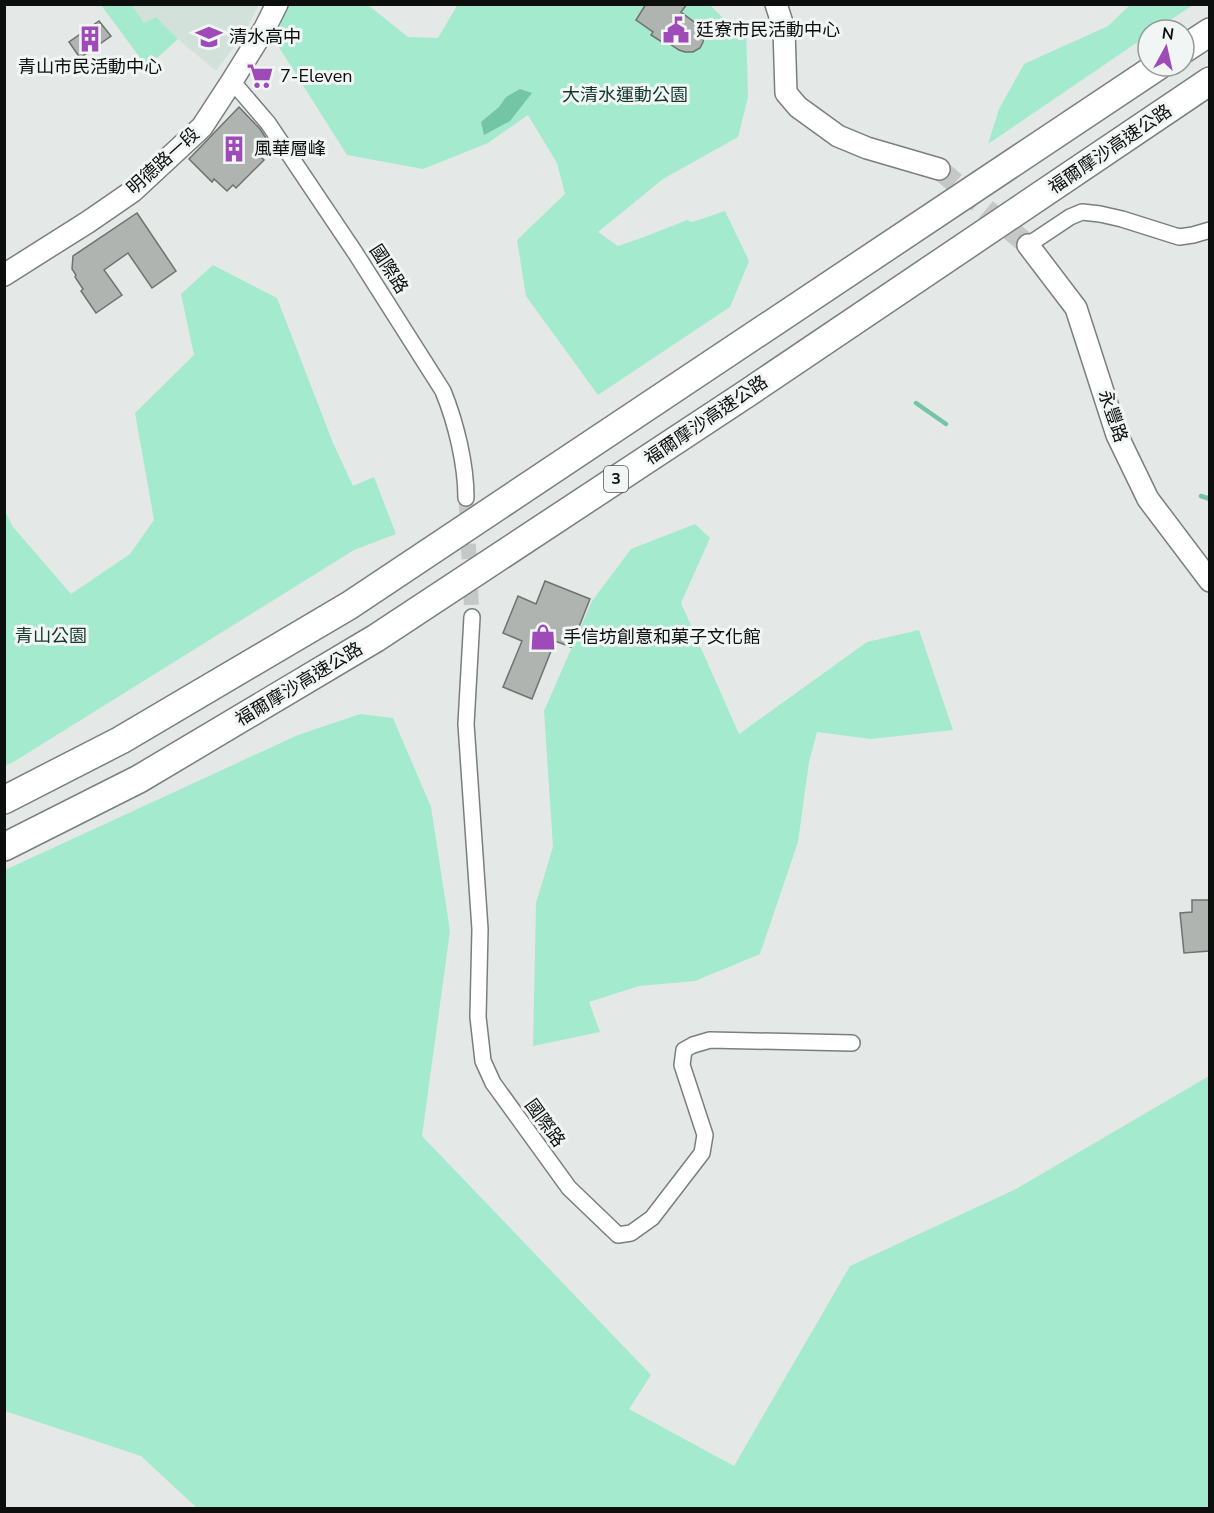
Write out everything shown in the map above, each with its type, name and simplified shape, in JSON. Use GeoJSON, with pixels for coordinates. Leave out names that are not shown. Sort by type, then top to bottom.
{"type":"FeatureCollection","features":[{"type":"Feature","properties":{"kind":"highway"},"geometry":{"type":"LineString","coordinates":[[1196,41],[1209,32]]}},
{"type":"Feature","properties":{"kind":"highway","name":"3"},"geometry":{"type":"LineString","coordinates":[[4,800],[121,740],[350,605],[1140,78]]}},
{"type":"Feature","properties":{"kind":"highway","name":"福爾摩沙高速公路"},"geometry":{"type":"LineString","coordinates":[[4,847],[139,779],[376,638],[756,387],[1209,81]]}},
{"type":"Feature","properties":{"kind":"street","name":"明德路一段"},"geometry":{"type":"LineString","coordinates":[[4,275],[133,191],[202,127],[265,28],[277,4]]}},
{"type":"Feature","properties":{"kind":"street"},"geometry":{"type":"LineString","coordinates":[[776,4],[784,29],[786,93],[798,107],[838,136],[867,148],[939,169]]}},
{"type":"Feature","properties":{"kind":"street","name":"國際路"},"geometry":{"type":"LineString","coordinates":[[232,81],[268,123],[356,254],[443,392],[459,440],[466,490],[465,498]]}},
{"type":"Feature","properties":{"kind":"street"},"geometry":{"type":"LineString","coordinates":[[1028,245],[1070,216],[1082,212],[1122,219],[1179,237],[1209,230]]}},
{"type":"Feature","properties":{"kind":"street","name":"永豐路"},"geometry":{"type":"LineString","coordinates":[[1028,245],[1076,308],[1117,435],[1148,499],[1209,581]]}},
{"type":"Feature","properties":{"kind":"street","name":"國際路"},"geometry":{"type":"LineString","coordinates":[[472,617],[466,724],[480,928],[478,1017],[483,1061],[493,1083],[569,1188],[618,1235],[631,1233],[652,1218],[702,1153],[705,1135],[682,1065],[684,1050],[693,1045],[710,1040],[852,1043]]}},
{"type":"Feature","properties":{"kind":"shaded area","name":"清水高中"},"geometry":{"type":"Polygon","coordinates":[[[132,5],[259,5],[243,35],[216,71],[156,18],[144,24],[132,5]]]}},
{"type":"Feature","properties":{"kind":"shaded area"},"geometry":{"type":"Polygon","coordinates":[[[520,89],[532,93],[510,121],[484,135],[481,122],[499,107],[506,97],[520,89]]]}},
{"type":"Feature","properties":{"kind":"green space","name":"大清水運動公園"},"geometry":{"type":"Polygon","coordinates":[[[290,4],[368,5],[408,37],[438,38],[458,4],[710,5],[728,23],[746,25],[748,97],[738,137],[663,179],[598,232],[618,246],[687,220],[692,222],[725,211],[749,261],[730,307],[598,395],[526,296],[517,240],[565,194],[557,163],[528,115],[488,143],[423,169],[347,155],[277,44],[283,11],[290,4]]]}},
{"type":"Feature","properties":{"kind":"green space"},"geometry":{"type":"Polygon","coordinates":[[[101,5],[132,5],[144,23],[156,17],[178,39],[147,67],[101,5]]]}},
{"type":"Feature","properties":{"kind":"green space"},"geometry":{"type":"Polygon","coordinates":[[[1130,5],[1193,5],[1173,18],[1136,18],[1136,43],[988,144],[999,109],[1024,64],[1108,26],[1130,5]]]}},
{"type":"Feature","properties":{"kind":"green space","name":"青山公園"},"geometry":{"type":"Polygon","coordinates":[[[213,265],[277,298],[333,443],[353,486],[374,477],[396,534],[354,550],[5,766],[5,511],[13,527],[71,594],[130,554],[154,520],[135,413],[194,355],[181,294],[213,265]]]}},
{"type":"Feature","properties":{"kind":"green space"},"geometry":{"type":"Polygon","coordinates":[[[695,524],[710,538],[681,603],[739,734],[867,642],[919,630],[953,730],[871,739],[817,732],[809,762],[798,842],[760,954],[695,981],[639,986],[589,1002],[600,1032],[533,1046],[536,903],[553,847],[544,711],[592,601],[631,549],[695,524]]]}},
{"type":"Feature","properties":{"kind":"green space"},"geometry":{"type":"Polygon","coordinates":[[[360,714],[393,718],[431,807],[450,931],[422,1136],[651,1375],[629,1409],[734,1466],[850,1266],[1016,1189],[1209,1076],[1209,1508],[197,1508],[141,1456],[5,1411],[5,870],[298,735],[360,714]]]}},
{"type":"Feature","properties":{"kind":"building","name":"廷寮市民活動中心"},"geometry":{"type":"Polygon","coordinates":[[[646,4],[687,4],[681,12],[702,28],[704,35],[700,48],[693,52],[685,52],[651,35],[653,32],[636,20],[646,4]]]}},
{"type":"Feature","properties":{"kind":"building","name":"青山市民活動中心"},"geometry":{"type":"Polygon","coordinates":[[[99,21],[111,36],[80,58],[69,42],[99,21]]]}},
{"type":"Feature","properties":{"kind":"building","name":"風華層峰"},"geometry":{"type":"Polygon","coordinates":[[[239,107],[260,129],[271,146],[261,157],[264,160],[236,188],[233,185],[227,191],[214,179],[212,182],[189,159],[239,107]]]}},
{"type":"Feature","properties":{"kind":"building"},"geometry":{"type":"Polygon","coordinates":[[[137,213],[176,271],[152,288],[128,253],[104,270],[122,295],[96,313],[81,291],[83,289],[75,277],[72,269],[73,256],[137,213]]]}},
{"type":"Feature","properties":{"kind":"building","name":"手信坊創意和菓子文化館"},"geometry":{"type":"Polygon","coordinates":[[[545,581],[590,599],[571,647],[555,641],[532,699],[503,687],[522,641],[503,633],[518,596],[536,604],[545,581]]]}},
{"type":"Feature","properties":{"kind":"building"},"geometry":{"type":"Polygon","coordinates":[[[1192,900],[1209,900],[1209,951],[1184,953],[1180,913],[1192,912],[1192,900]]]}},
{"type":"Feature","properties":{"kind":"waterway"},"geometry":{"type":"LineString","coordinates":[[916,403],[946,424]]}},
{"type":"Feature","properties":{"kind":"waterway"},"geometry":{"type":"LineString","coordinates":[[1201,496],[1210,499]]}},
{"type":"Feature","properties":{"kind":"tunnel"},"geometry":{"type":"LineString","coordinates":[[939,169],[1028,245]]}},
{"type":"Feature","properties":{"kind":"tunnel"},"geometry":{"type":"LineString","coordinates":[[466,498],[472,617]]}},
{"type":"Feature","properties":{"kind":"place","name":"廷寮市民活動中心"},"geometry":{"type":"Point","coordinates":[676,30]}},
{"type":"Feature","properties":{"kind":"place","name":"清水高中"},"geometry":{"type":"Point","coordinates":[209,37]}},
{"type":"Feature","properties":{"kind":"place","name":"青山市民活動中心"},"geometry":{"type":"Point","coordinates":[90,39]}},
{"type":"Feature","properties":{"kind":"place","name":"7-Eleven"},"geometry":{"type":"Point","coordinates":[260,76]}},
{"type":"Feature","properties":{"kind":"place","name":"風華層峰"},"geometry":{"type":"Point","coordinates":[234,149]}},
{"type":"Feature","properties":{"kind":"place","name":"手信坊創意和菓子文化館"},"geometry":{"type":"Point","coordinates":[543,637]}}]}
